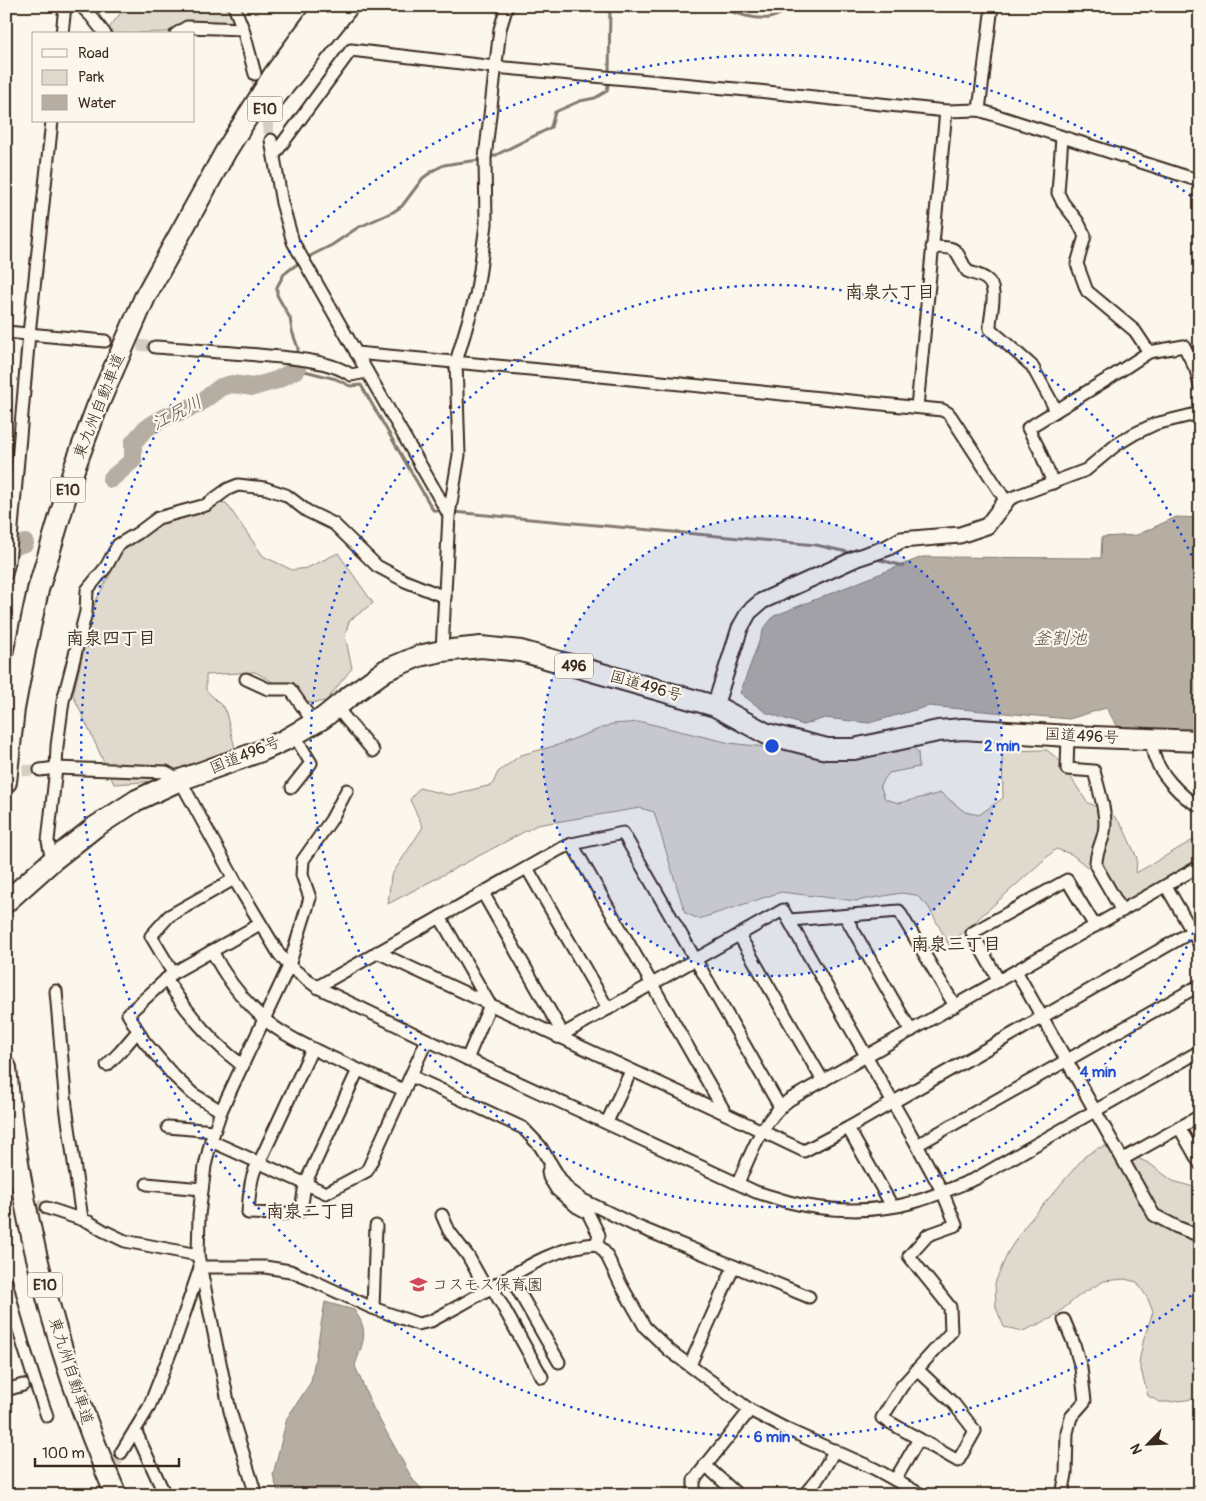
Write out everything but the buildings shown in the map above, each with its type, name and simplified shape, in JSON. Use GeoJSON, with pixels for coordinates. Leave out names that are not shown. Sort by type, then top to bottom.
{"type":"FeatureCollection","features":[{"type":"Feature","properties":{"kind":"highway","name":"東九州自動車道"},"geometry":{"type":"LineString","coordinates":[[6,782],[14,709],[38,590],[74,469],[119,353],[145,297],[189,216],[250,112],[272,76],[325,6]]}},
{"type":"Feature","properties":{"kind":"highway","name":"東九州自動車道"},"geometry":{"type":"LineString","coordinates":[[189,216],[264,111],[348,6]]}},
{"type":"Feature","properties":{"kind":"highway","name":"国道496号"},"geometry":{"type":"LineString","coordinates":[[6,902],[52,861],[95,827],[136,800],[180,780],[261,751],[294,735],[314,723],[386,670],[419,656],[442,651],[481,647],[521,651],[715,706],[766,734],[827,749],[854,748],[938,731],[963,729],[1068,736],[1200,741]]}},
{"type":"Feature","properties":{"kind":"highway","name":"東九州自動車道"},"geometry":{"type":"LineString","coordinates":[[6,1068],[18,1157],[32,1231],[46,1289],[62,1349],[82,1409],[116,1495]]}},
{"type":"Feature","properties":{"kind":"street"},"geometry":{"type":"LineString","coordinates":[[62,32],[65,6]]}},
{"type":"Feature","properties":{"kind":"street"},"geometry":{"type":"LineString","coordinates":[[81,6],[103,32]]}},
{"type":"Feature","properties":{"kind":"street"},"geometry":{"type":"LineString","coordinates":[[234,6],[243,29],[255,74]]}},
{"type":"Feature","properties":{"kind":"street"},"geometry":{"type":"LineString","coordinates":[[442,651],[449,515],[459,455],[456,362],[476,296],[480,270],[486,224],[484,158],[500,30],[507,6]]}},
{"type":"Feature","properties":{"kind":"street"},"geometry":{"type":"LineString","coordinates":[[979,110],[992,6]]}},
{"type":"Feature","properties":{"kind":"street"},"geometry":{"type":"LineString","coordinates":[[179,32],[187,27],[243,29]]}},
{"type":"Feature","properties":{"kind":"street"},"geometry":{"type":"LineString","coordinates":[[274,155],[351,50],[495,67],[758,91],[946,111],[979,110],[1200,181]]}},
{"type":"Feature","properties":{"kind":"street"},"geometry":{"type":"LineString","coordinates":[[917,407],[946,111]]}},
{"type":"Feature","properties":{"kind":"street"},"geometry":{"type":"LineString","coordinates":[[6,574],[52,122]]}},
{"type":"Feature","properties":{"kind":"street"},"geometry":{"type":"LineString","coordinates":[[1062,138],[1058,193],[1063,203],[1078,222],[1085,236],[1077,264],[1087,291],[1135,331],[1149,352]]}},
{"type":"Feature","properties":{"kind":"street"},"geometry":{"type":"LineString","coordinates":[[270,140],[282,203],[293,242],[449,515]]}},
{"type":"Feature","properties":{"kind":"street"},"geometry":{"type":"LineString","coordinates":[[932,248],[949,247],[955,250],[967,271],[988,280],[991,285],[993,307],[989,324],[990,329],[1032,366],[1056,410]]}},
{"type":"Feature","properties":{"kind":"street"},"geometry":{"type":"LineString","coordinates":[[6,332],[105,341]]}},
{"type":"Feature","properties":{"kind":"street"},"geometry":{"type":"LineString","coordinates":[[1053,483],[1028,428],[1149,352],[1184,346],[1196,370],[1200,386]]}},
{"type":"Feature","properties":{"kind":"street"},"geometry":{"type":"LineString","coordinates":[[156,347],[294,358],[334,366],[351,375],[367,372]]}},
{"type":"Feature","properties":{"kind":"street"},"geometry":{"type":"LineString","coordinates":[[356,353],[942,410],[948,413],[1006,501]]}},
{"type":"Feature","properties":{"kind":"street"},"geometry":{"type":"LineString","coordinates":[[715,706],[740,628],[749,612],[762,601],[902,540],[960,535],[987,526],[1006,501],[1086,470],[1116,445],[1155,424],[1200,413]]}},
{"type":"Feature","properties":{"kind":"street"},"geometry":{"type":"LineString","coordinates":[[52,861],[48,841],[56,768],[56,746],[63,701],[86,612],[87,590],[106,567],[118,545],[158,518],[206,505],[228,489],[238,485],[265,488],[286,495],[307,511],[334,524],[377,566],[405,581],[445,597]]}},
{"type":"Feature","properties":{"kind":"street"},"geometry":{"type":"LineString","coordinates":[[246,680],[268,689],[290,689],[314,723]]}},
{"type":"Feature","properties":{"kind":"street"},"geometry":{"type":"LineString","coordinates":[[336,707],[373,751]]}},
{"type":"Feature","properties":{"kind":"street"},"geometry":{"type":"LineString","coordinates":[[292,787],[311,763],[294,735]]}},
{"type":"Feature","properties":{"kind":"street"},"geometry":{"type":"LineString","coordinates":[[1068,736],[1067,768],[1094,771],[1104,811],[1105,831],[1097,850],[1096,866],[1122,911]]}},
{"type":"Feature","properties":{"kind":"street"},"geometry":{"type":"LineString","coordinates":[[1153,739],[1152,750],[1164,773],[1178,792],[1192,803],[1200,806]]}},
{"type":"Feature","properties":{"kind":"street"},"geometry":{"type":"LineString","coordinates":[[40,770],[56,768],[166,772],[180,780],[234,879],[279,954],[289,966],[317,987],[756,1192],[790,1202],[817,1207],[869,1209],[913,1202],[943,1193],[975,1179],[1200,1051]]}},
{"type":"Feature","properties":{"kind":"street"},"geometry":{"type":"LineString","coordinates":[[256,1495],[230,1411],[200,1267],[198,1255],[199,1215],[202,1189],[205,1166],[221,1111],[289,966],[310,898],[302,875],[303,860],[331,820],[347,790]]}},
{"type":"Feature","properties":{"kind":"street"},"geometry":{"type":"LineString","coordinates":[[317,987],[560,849],[572,844],[623,833],[780,1107]]}},
{"type":"Feature","properties":{"kind":"street"},"geometry":{"type":"LineString","coordinates":[[572,844],[726,1114]]}},
{"type":"Feature","properties":{"kind":"street"},"geometry":{"type":"LineString","coordinates":[[738,1183],[761,1132],[780,1107],[789,1100],[1200,866]]}},
{"type":"Feature","properties":{"kind":"street"},"geometry":{"type":"LineString","coordinates":[[528,868],[608,1009]]}},
{"type":"Feature","properties":{"kind":"street"},"geometry":{"type":"LineString","coordinates":[[234,879],[169,916],[152,936],[178,999],[212,1040],[243,1066]]}},
{"type":"Feature","properties":{"kind":"street"},"geometry":{"type":"LineString","coordinates":[[999,981],[972,933],[1067,880],[1095,926]]}},
{"type":"Feature","properties":{"kind":"street"},"geometry":{"type":"LineString","coordinates":[[1166,886],[1196,929],[1200,945]]}},
{"type":"Feature","properties":{"kind":"street"},"geometry":{"type":"LineString","coordinates":[[483,892],[559,1027],[558,1037]]}},
{"type":"Feature","properties":{"kind":"street"},"geometry":{"type":"LineString","coordinates":[[558,1037],[783,910],[917,1145],[943,1193],[956,1226],[928,1235],[909,1256],[950,1307],[952,1332],[917,1369],[902,1386],[882,1418],[958,1461],[975,1431],[954,1404],[917,1369]]}},
{"type":"Feature","properties":{"kind":"street"},"geometry":{"type":"LineString","coordinates":[[790,920],[899,912],[955,1006]]}},
{"type":"Feature","properties":{"kind":"street"},"geometry":{"type":"LineString","coordinates":[[844,916],[911,1031]]}},
{"type":"Feature","properties":{"kind":"street"},"geometry":{"type":"LineString","coordinates":[[440,917],[490,1005]]}},
{"type":"Feature","properties":{"kind":"street"},"geometry":{"type":"LineString","coordinates":[[221,1111],[193,1094],[173,1075],[144,1041],[128,1014],[169,976],[260,924]]}},
{"type":"Feature","properties":{"kind":"street"},"geometry":{"type":"LineString","coordinates":[[377,952],[804,1152],[1196,929]]}},
{"type":"Feature","properties":{"kind":"street"},"geometry":{"type":"LineString","coordinates":[[739,935],[823,1081]]}},
{"type":"Feature","properties":{"kind":"street"},"geometry":{"type":"LineString","coordinates":[[212,952],[221,970],[233,987],[265,1020],[312,1049],[404,1090]]}},
{"type":"Feature","properties":{"kind":"street"},"geometry":{"type":"LineString","coordinates":[[1016,971],[1154,1215],[1200,1236]]}},
{"type":"Feature","properties":{"kind":"street"},"geometry":{"type":"LineString","coordinates":[[917,1145],[1200,985]]}},
{"type":"Feature","properties":{"kind":"street"},"geometry":{"type":"LineString","coordinates":[[56,991],[66,1106],[82,1219]]}},
{"type":"Feature","properties":{"kind":"street"},"geometry":{"type":"LineString","coordinates":[[467,1058],[490,1005]]}},
{"type":"Feature","properties":{"kind":"street"},"geometry":{"type":"LineString","coordinates":[[107,1065],[138,1030]]}},
{"type":"Feature","properties":{"kind":"street"},"geometry":{"type":"LineString","coordinates":[[168,1127],[213,1136],[260,1163],[326,1193],[367,1171],[427,1040]]}},
{"type":"Feature","properties":{"kind":"street"},"geometry":{"type":"LineString","coordinates":[[312,1049],[260,1163],[256,1167],[250,1191],[248,1213],[279,1214],[301,1211],[305,1184],[358,1070]]}},
{"type":"Feature","properties":{"kind":"street"},"geometry":{"type":"LineString","coordinates":[[607,1122],[631,1071]]}},
{"type":"Feature","properties":{"kind":"street"},"geometry":{"type":"LineString","coordinates":[[411,1076],[522,1128],[540,1146],[568,1189],[583,1200],[636,1226],[808,1297]]}},
{"type":"Feature","properties":{"kind":"street"},"geometry":{"type":"LineString","coordinates":[[1122,1159],[1200,1116]]}},
{"type":"Feature","properties":{"kind":"street"},"geometry":{"type":"LineString","coordinates":[[848,1128],[892,1206]]}},
{"type":"Feature","properties":{"kind":"street"},"geometry":{"type":"LineString","coordinates":[[1179,1128],[1200,1164]]}},
{"type":"Feature","properties":{"kind":"street"},"geometry":{"type":"LineString","coordinates":[[551,1164],[548,1172],[549,1177],[557,1190],[567,1200],[591,1216],[599,1235],[596,1244]]}},
{"type":"Feature","properties":{"kind":"street"},"geometry":{"type":"LineString","coordinates":[[147,1184],[202,1189]]}},
{"type":"Feature","properties":{"kind":"street"},"geometry":{"type":"LineString","coordinates":[[47,1208],[82,1219],[125,1241],[198,1255]]}},
{"type":"Feature","properties":{"kind":"street"},"geometry":{"type":"LineString","coordinates":[[442,1216],[449,1231],[468,1256],[542,1377]]}},
{"type":"Feature","properties":{"kind":"street"},"geometry":{"type":"LineString","coordinates":[[373,1308],[376,1226]]}},
{"type":"Feature","properties":{"kind":"street"},"geometry":{"type":"LineString","coordinates":[[200,1267],[264,1267],[290,1272],[373,1308],[418,1324],[425,1324],[510,1276],[569,1249],[596,1244],[606,1254],[645,1327],[670,1351],[750,1410],[788,1430],[835,1450],[922,1495]]}},
{"type":"Feature","properties":{"kind":"street"},"geometry":{"type":"LineString","coordinates":[[690,1365],[734,1266]]}},
{"type":"Feature","properties":{"kind":"street"},"geometry":{"type":"LineString","coordinates":[[121,1453],[149,1407],[176,1338],[200,1267]]}},
{"type":"Feature","properties":{"kind":"street"},"geometry":{"type":"LineString","coordinates":[[510,1276],[559,1362]]}},
{"type":"Feature","properties":{"kind":"street"},"geometry":{"type":"LineString","coordinates":[[6,1280],[31,1372],[47,1416]]}},
{"type":"Feature","properties":{"kind":"street"},"geometry":{"type":"LineString","coordinates":[[1062,1495],[1066,1474],[1067,1433],[1072,1417],[1085,1401],[1081,1368],[1064,1320]]}},
{"type":"Feature","properties":{"kind":"street"},"geometry":{"type":"LineString","coordinates":[[516,1332],[536,1321]]}},
{"type":"Feature","properties":{"kind":"street"},"geometry":{"type":"LineString","coordinates":[[6,1390],[23,1385]]}},
{"type":"Feature","properties":{"kind":"street"},"geometry":{"type":"LineString","coordinates":[[694,1495],[694,1480],[750,1410]]}},
{"type":"Feature","properties":{"kind":"street"},"geometry":{"type":"LineString","coordinates":[[135,1430],[165,1495]]}},
{"type":"Feature","properties":{"kind":"street"},"geometry":{"type":"LineString","coordinates":[[895,1480],[919,1439]]}},
{"type":"Feature","properties":{"kind":"street"},"geometry":{"type":"LineString","coordinates":[[804,1495],[835,1450]]}},
{"type":"Feature","properties":{"kind":"street"},"geometry":{"type":"LineString","coordinates":[[705,1465],[738,1495]]}},
{"type":"Feature","properties":{"kind":"green space"},"geometry":{"type":"Polygon","coordinates":[[[126,6],[229,6],[237,23],[184,24],[168,32],[112,32],[109,28],[126,6]]]}},
{"type":"Feature","properties":{"kind":"green space"},"geometry":{"type":"Polygon","coordinates":[[[211,501],[226,503],[263,556],[292,570],[307,568],[338,553],[373,603],[349,621],[345,636],[352,668],[326,701],[311,703],[255,672],[206,675],[206,690],[225,709],[236,752],[159,781],[114,784],[73,695],[95,602],[122,552],[158,523],[211,501]]]}},
{"type":"Feature","properties":{"kind":"green space"},"geometry":{"type":"Polygon","coordinates":[[[642,722],[730,743],[833,755],[907,743],[918,752],[919,767],[889,773],[880,785],[885,799],[899,803],[941,793],[965,812],[979,815],[1003,798],[1002,751],[1047,750],[1060,761],[1087,802],[1114,816],[1123,827],[1137,858],[1136,873],[1200,836],[1200,862],[1118,907],[1095,873],[1071,854],[1056,849],[949,945],[928,906],[916,895],[901,893],[856,901],[781,892],[699,919],[685,913],[654,812],[640,808],[537,825],[388,904],[391,876],[423,827],[410,800],[419,788],[449,795],[492,785],[498,772],[521,755],[558,745],[612,724],[642,722]]]}},
{"type":"Feature","properties":{"kind":"green space"},"geometry":{"type":"Polygon","coordinates":[[[1112,1145],[1150,1164],[1173,1181],[1200,1189],[1200,1398],[1160,1402],[1148,1396],[1139,1362],[1144,1338],[1153,1312],[1148,1299],[1137,1282],[1124,1279],[1104,1281],[1080,1295],[1052,1318],[1023,1331],[1004,1327],[996,1308],[995,1283],[1008,1252],[1025,1226],[1085,1156],[1098,1148],[1112,1145]]]}},
{"type":"Feature","properties":{"kind":"water","name":"釜割池"},"geometry":{"type":"Polygon","coordinates":[[[1176,517],[1200,518],[1200,732],[1118,727],[1106,708],[1069,719],[929,706],[869,723],[825,718],[803,725],[765,712],[740,693],[764,628],[774,616],[922,557],[1101,558],[1102,537],[1137,535],[1176,517]]]}},
{"type":"Feature","properties":{"kind":"water"},"geometry":{"type":"Polygon","coordinates":[[[325,1302],[354,1310],[359,1318],[364,1331],[364,1338],[355,1366],[373,1408],[413,1480],[428,1495],[279,1495],[273,1475],[287,1418],[311,1382],[325,1302]]]}},
{"type":"Feature","properties":{"kind":"waterway"},"geometry":{"type":"LineString","coordinates":[[609,74],[610,6]]}},
{"type":"Feature","properties":{"kind":"waterway"},"geometry":{"type":"LineString","coordinates":[[714,6],[755,18],[769,18],[795,6]]}},
{"type":"Feature","properties":{"kind":"waterway"},"geometry":{"type":"LineString","coordinates":[[442,511],[433,510],[361,385],[350,386],[336,379],[297,369],[298,348],[290,318],[277,295],[277,287],[284,274],[296,265],[332,245],[357,228],[402,206],[423,178],[434,170],[444,165],[488,159],[546,130],[551,127],[555,112],[580,101],[595,98],[607,91],[609,80]]}},
{"type":"Feature","properties":{"kind":"waterway","name":"江尻川"},"geometry":{"type":"LineString","coordinates":[[111,479],[133,460],[133,443],[145,429],[163,418],[197,405],[221,387],[232,384],[253,387],[277,380],[297,369]]}},
{"type":"Feature","properties":{"kind":"waterway"},"geometry":{"type":"LineString","coordinates":[[453,512],[816,545],[852,553]]}},
{"type":"Feature","properties":{"kind":"waterway","name":"江尻川"},"geometry":{"type":"LineString","coordinates":[[6,549],[25,543]]}},
{"type":"Feature","properties":{"kind":"waterway"},"geometry":{"type":"LineString","coordinates":[[873,558],[903,566]]}},
{"type":"Feature","properties":{"kind":"tunnel"},"geometry":{"type":"LineString","coordinates":[[255,74],[271,140]]}},
{"type":"Feature","properties":{"kind":"tunnel"},"geometry":{"type":"LineString","coordinates":[[105,341],[155,347]]}},
{"type":"Feature","properties":{"kind":"tunnel"},"geometry":{"type":"LineString","coordinates":[[6,771],[40,770]]}},
{"type":"Feature","properties":{"kind":"tunnel"},"geometry":{"type":"LineString","coordinates":[[6,1195],[47,1208]]}},
{"type":"Feature","properties":{"kind":"tunnel"},"geometry":{"type":"LineString","coordinates":[[100,1495],[121,1453]]}},
{"type":"Feature","properties":{"kind":"place","name":"コスモス保育園"},"geometry":{"type":"Point","coordinates":[418,1285]}},
{"type":"Feature","properties":{"kind":"district","name":"南泉六丁目"},"geometry":{"type":"Point","coordinates":[890,292]}},
{"type":"Feature","properties":{"kind":"district","name":"南泉四丁目"},"geometry":{"type":"Point","coordinates":[111,638]}},
{"type":"Feature","properties":{"kind":"district","name":"南泉三丁目"},"geometry":{"type":"Point","coordinates":[956,944]}},
{"type":"Feature","properties":{"kind":"district","name":"南泉二丁目"},"geometry":{"type":"Point","coordinates":[311,1211]}}]}
